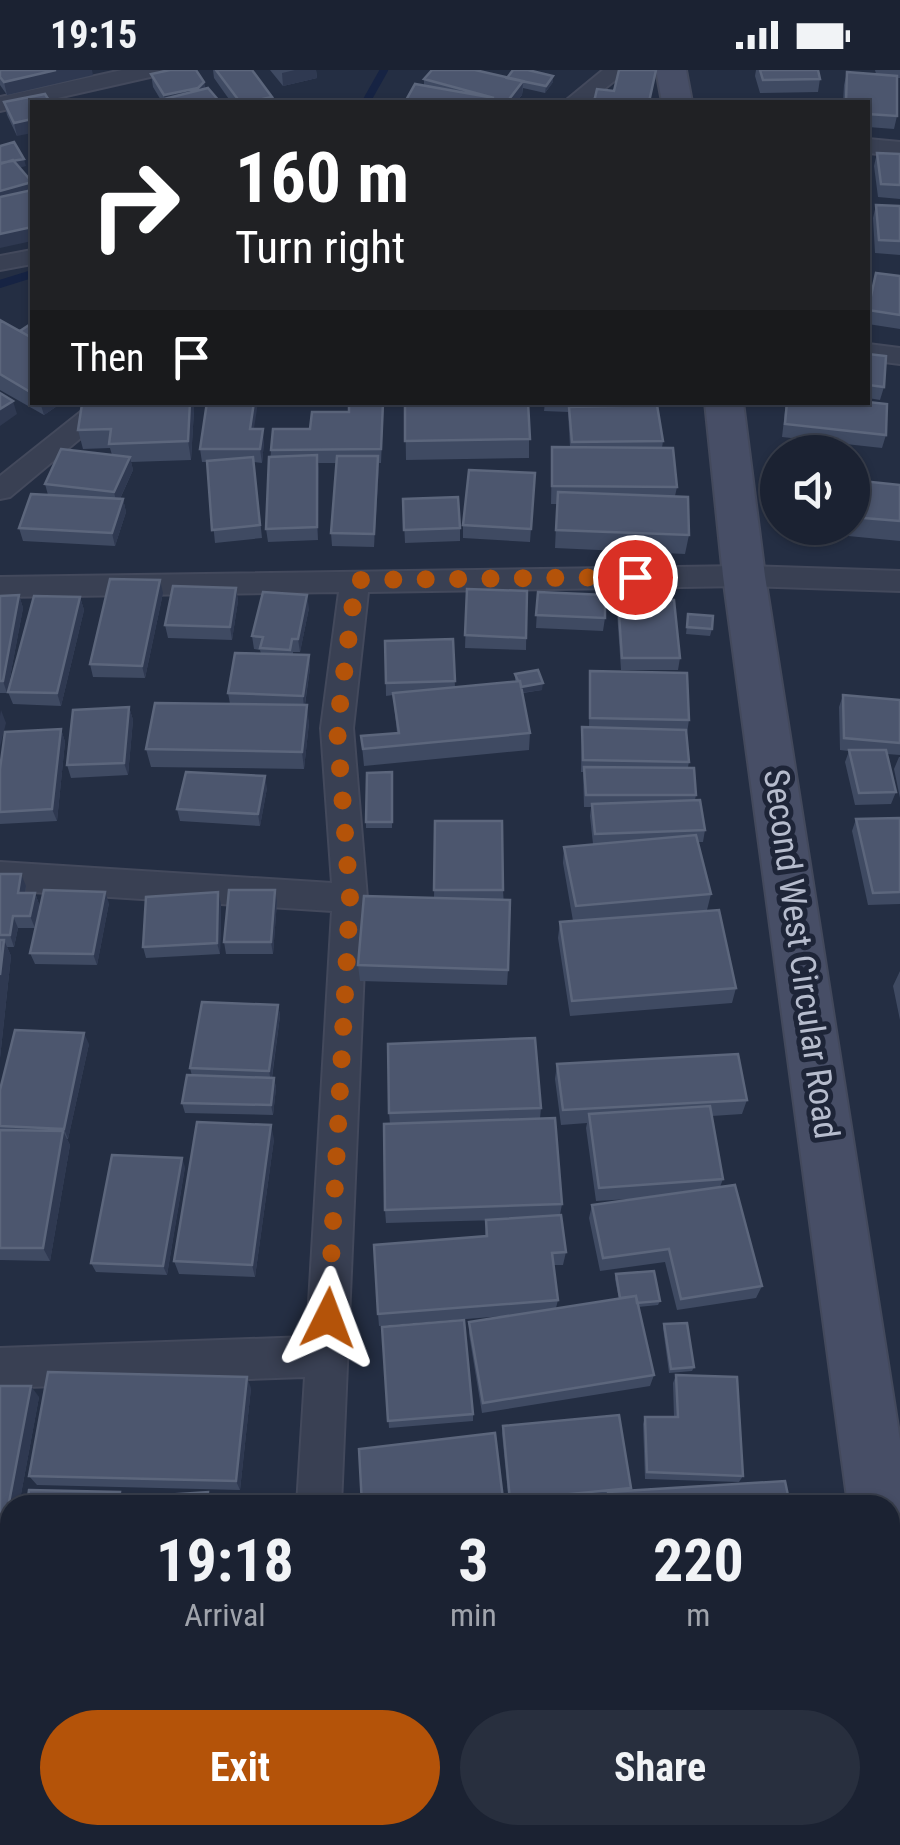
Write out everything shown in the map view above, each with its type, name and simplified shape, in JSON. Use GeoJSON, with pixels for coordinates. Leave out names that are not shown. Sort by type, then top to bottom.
{"type":"FeatureCollection","features":[{"type":"Feature","properties":{"kind":"street"},"geometry":{"type":"LineString","coordinates":[[0,104],[119,74],[151,70]]}},
{"type":"Feature","properties":{"kind":"street"},"geometry":{"type":"LineString","coordinates":[[577,100],[617,70]]}},
{"type":"Feature","properties":{"kind":"street"},"geometry":{"type":"LineString","coordinates":[[671,70],[677,100]]}},
{"type":"Feature","properties":{"kind":"street"},"geometry":{"type":"LineString","coordinates":[[119,74],[135,100]]}},
{"type":"Feature","properties":{"kind":"street"},"geometry":{"type":"LineString","coordinates":[[870,146],[900,149]]}},
{"type":"Feature","properties":{"kind":"street"},"geometry":{"type":"LineString","coordinates":[[0,263],[30,257]]}},
{"type":"Feature","properties":{"kind":"street"},"geometry":{"type":"LineString","coordinates":[[870,352],[900,356]]}},
{"type":"Feature","properties":{"kind":"street"},"geometry":{"type":"LineString","coordinates":[[0,490],[107,405]]}},
{"type":"Feature","properties":{"kind":"street","name":"Second West Circular Road"},"geometry":{"type":"LineString","coordinates":[[724,405],[744,576],[878,1495]]}},
{"type":"Feature","properties":{"kind":"street"},"geometry":{"type":"LineString","coordinates":[[0,586],[744,576],[900,582]]}},
{"type":"Feature","properties":{"kind":"street"},"geometry":{"type":"LineString","coordinates":[[319,1495],[350,898],[337,728],[356,580]]}},
{"type":"Feature","properties":{"kind":"street"},"geometry":{"type":"LineString","coordinates":[[0,876],[350,898]]}},
{"type":"Feature","properties":{"kind":"street"},"geometry":{"type":"LineString","coordinates":[[0,1368],[326,1356]]}},
{"type":"Feature","properties":{"kind":"building"},"geometry":{"type":"Polygon","coordinates":[[[0,70],[56,70],[4,82],[0,70]]]}},
{"type":"Feature","properties":{"kind":"building"},"geometry":{"type":"Polygon","coordinates":[[[196,70],[204,82],[198,88],[164,95],[151,74],[196,70]]]}},
{"type":"Feature","properties":{"kind":"building"},"geometry":{"type":"Polygon","coordinates":[[[216,70],[252,70],[272,97],[238,100],[216,70]]]}},
{"type":"Feature","properties":{"kind":"building"},"geometry":{"type":"Polygon","coordinates":[[[432,70],[475,70],[523,81],[509,100],[406,100],[415,84],[494,98],[424,79],[432,70]]]}},
{"type":"Feature","properties":{"kind":"building"},"geometry":{"type":"Polygon","coordinates":[[[513,70],[553,76],[546,86],[507,78],[513,70]]]}},
{"type":"Feature","properties":{"kind":"building"},"geometry":{"type":"Polygon","coordinates":[[[619,70],[656,70],[649,100],[594,100],[597,89],[614,91],[619,70]]]}},
{"type":"Feature","properties":{"kind":"building"},"geometry":{"type":"Polygon","coordinates":[[[760,70],[818,70],[820,79],[763,80],[760,70]]]}},
{"type":"Feature","properties":{"kind":"building"},"geometry":{"type":"Polygon","coordinates":[[[847,72],[897,76],[897,116],[870,114],[870,100],[846,100],[847,72]]]}},
{"type":"Feature","properties":{"kind":"building"},"geometry":{"type":"Polygon","coordinates":[[[208,88],[218,100],[165,100],[208,88]]]}},
{"type":"Feature","properties":{"kind":"building"},"geometry":{"type":"Polygon","coordinates":[[[45,94],[49,100],[30,100],[30,119],[14,123],[4,102],[45,94]]]}},
{"type":"Feature","properties":{"kind":"building"},"geometry":{"type":"Polygon","coordinates":[[[14,142],[24,159],[0,163],[0,146],[14,142]]]}},
{"type":"Feature","properties":{"kind":"building"},"geometry":{"type":"Polygon","coordinates":[[[877,153],[900,154],[900,185],[881,184],[877,153]]]}},
{"type":"Feature","properties":{"kind":"building"},"geometry":{"type":"Polygon","coordinates":[[[13,160],[30,183],[0,191],[0,164],[13,160]]]}},
{"type":"Feature","properties":{"kind":"building"},"geometry":{"type":"Polygon","coordinates":[[[30,190],[30,227],[0,234],[0,197],[30,190]]]}},
{"type":"Feature","properties":{"kind":"building"},"geometry":{"type":"Polygon","coordinates":[[[876,205],[900,206],[900,241],[879,240],[876,205]]]}},
{"type":"Feature","properties":{"kind":"building"},"geometry":{"type":"Polygon","coordinates":[[[876,273],[900,276],[900,315],[870,310],[876,273]]]}},
{"type":"Feature","properties":{"kind":"building"},"geometry":{"type":"Polygon","coordinates":[[[0,320],[30,337],[30,392],[0,374],[0,320]]]}},
{"type":"Feature","properties":{"kind":"building"},"geometry":{"type":"Polygon","coordinates":[[[870,354],[886,356],[884,387],[870,385],[870,354]]]}},
{"type":"Feature","properties":{"kind":"building"},"geometry":{"type":"Polygon","coordinates":[[[0,393],[13,401],[0,409],[0,393]]]}},
{"type":"Feature","properties":{"kind":"building"},"geometry":{"type":"Polygon","coordinates":[[[887,404],[886,435],[785,424],[787,405],[887,404]]]}},
{"type":"Feature","properties":{"kind":"building"},"geometry":{"type":"Polygon","coordinates":[[[82,405],[190,405],[188,441],[109,444],[111,429],[78,430],[82,405]]]}},
{"type":"Feature","properties":{"kind":"building"},"geometry":{"type":"Polygon","coordinates":[[[207,405],[254,405],[250,429],[263,429],[260,449],[200,449],[207,405]]]}},
{"type":"Feature","properties":{"kind":"building"},"geometry":{"type":"Polygon","coordinates":[[[349,405],[383,405],[381,449],[271,450],[273,429],[310,429],[312,412],[349,412],[349,405]]]}},
{"type":"Feature","properties":{"kind":"building"},"geometry":{"type":"Polygon","coordinates":[[[405,405],[528,405],[530,439],[405,441],[405,405]]]}},
{"type":"Feature","properties":{"kind":"building"},"geometry":{"type":"Polygon","coordinates":[[[657,405],[663,441],[572,442],[569,407],[657,405]]]}},
{"type":"Feature","properties":{"kind":"building"},"geometry":{"type":"Polygon","coordinates":[[[552,447],[673,448],[677,487],[552,486],[552,447]]]}},
{"type":"Feature","properties":{"kind":"building"},"geometry":{"type":"Polygon","coordinates":[[[61,449],[130,457],[114,492],[45,484],[61,449]]]}},
{"type":"Feature","properties":{"kind":"building"},"geometry":{"type":"Polygon","coordinates":[[[317,455],[317,527],[266,529],[269,457],[317,455]]]}},
{"type":"Feature","properties":{"kind":"building"},"geometry":{"type":"Polygon","coordinates":[[[337,456],[378,456],[374,534],[331,533],[337,456]]]}},
{"type":"Feature","properties":{"kind":"building"},"geometry":{"type":"Polygon","coordinates":[[[253,457],[260,525],[212,530],[207,461],[253,457]]]}},
{"type":"Feature","properties":{"kind":"building"},"geometry":{"type":"Polygon","coordinates":[[[469,470],[535,473],[531,529],[463,525],[469,470]]]}},
{"type":"Feature","properties":{"kind":"building"},"geometry":{"type":"Polygon","coordinates":[[[870,482],[900,485],[900,521],[870,518],[870,482]]]}},
{"type":"Feature","properties":{"kind":"building"},"geometry":{"type":"Polygon","coordinates":[[[558,492],[688,497],[689,535],[556,530],[558,492]]]}},
{"type":"Feature","properties":{"kind":"building"},"geometry":{"type":"Polygon","coordinates":[[[31,494],[123,499],[112,533],[19,528],[31,494]]]}},
{"type":"Feature","properties":{"kind":"building"},"geometry":{"type":"Polygon","coordinates":[[[458,497],[460,528],[404,530],[403,499],[458,497]]]}},
{"type":"Feature","properties":{"kind":"building"},"geometry":{"type":"Polygon","coordinates":[[[110,579],[160,580],[142,666],[90,664],[110,579]]]}},
{"type":"Feature","properties":{"kind":"building"},"geometry":{"type":"Polygon","coordinates":[[[173,586],[236,588],[230,627],[165,625],[173,586]]]}},
{"type":"Feature","properties":{"kind":"building"},"geometry":{"type":"Polygon","coordinates":[[[467,589],[527,591],[526,638],[465,635],[467,589]]]}},
{"type":"Feature","properties":{"kind":"building"},"geometry":{"type":"Polygon","coordinates":[[[263,592],[307,595],[298,639],[292,639],[290,650],[260,648],[263,637],[252,636],[263,592]]]}},
{"type":"Feature","properties":{"kind":"building"},"geometry":{"type":"Polygon","coordinates":[[[538,592],[605,595],[605,618],[536,615],[538,592]]]}},
{"type":"Feature","properties":{"kind":"building"},"geometry":{"type":"Polygon","coordinates":[[[19,595],[3,681],[0,681],[0,596],[19,595]]]}},
{"type":"Feature","properties":{"kind":"building"},"geometry":{"type":"Polygon","coordinates":[[[34,596],[80,597],[57,693],[8,692],[34,596]]]}},
{"type":"Feature","properties":{"kind":"building"},"geometry":{"type":"Polygon","coordinates":[[[618,599],[674,600],[680,658],[622,658],[618,599]]]}},
{"type":"Feature","properties":{"kind":"building"},"geometry":{"type":"Polygon","coordinates":[[[688,614],[713,616],[712,629],[687,627],[688,614]]]}},
{"type":"Feature","properties":{"kind":"building"},"geometry":{"type":"Polygon","coordinates":[[[453,639],[455,681],[386,683],[385,641],[453,639]]]}},
{"type":"Feature","properties":{"kind":"building"},"geometry":{"type":"Polygon","coordinates":[[[235,653],[309,655],[303,696],[228,693],[235,653]]]}},
{"type":"Feature","properties":{"kind":"building"},"geometry":{"type":"Polygon","coordinates":[[[538,670],[543,683],[521,687],[515,674],[538,670]]]}},
{"type":"Feature","properties":{"kind":"building"},"geometry":{"type":"Polygon","coordinates":[[[590,671],[687,673],[689,720],[590,718],[590,671]]]}},
{"type":"Feature","properties":{"kind":"building"},"geometry":{"type":"Polygon","coordinates":[[[520,681],[530,733],[363,749],[361,736],[399,733],[393,693],[520,681]]]}},
{"type":"Feature","properties":{"kind":"building"},"geometry":{"type":"Polygon","coordinates":[[[843,695],[900,700],[900,743],[844,738],[843,695]]]}},
{"type":"Feature","properties":{"kind":"building"},"geometry":{"type":"Polygon","coordinates":[[[155,703],[307,705],[302,752],[146,749],[155,703]]]}},
{"type":"Feature","properties":{"kind":"building"},"geometry":{"type":"Polygon","coordinates":[[[129,707],[124,763],[67,765],[73,710],[129,707]]]}},
{"type":"Feature","properties":{"kind":"building"},"geometry":{"type":"Polygon","coordinates":[[[582,727],[686,730],[689,762],[583,760],[582,727]]]}},
{"type":"Feature","properties":{"kind":"building"},"geometry":{"type":"Polygon","coordinates":[[[61,729],[52,809],[0,812],[5,732],[61,729]]]}},
{"type":"Feature","properties":{"kind":"building"},"geometry":{"type":"Polygon","coordinates":[[[849,750],[886,750],[896,792],[859,793],[849,750]]]}},
{"type":"Feature","properties":{"kind":"building"},"geometry":{"type":"Polygon","coordinates":[[[584,767],[694,768],[696,795],[586,795],[584,767]]]}},
{"type":"Feature","properties":{"kind":"building"},"geometry":{"type":"Polygon","coordinates":[[[186,772],[265,776],[258,814],[177,809],[186,772]]]}},
{"type":"Feature","properties":{"kind":"building"},"geometry":{"type":"Polygon","coordinates":[[[392,772],[392,822],[366,822],[367,773],[392,772]]]}},
{"type":"Feature","properties":{"kind":"building"},"geometry":{"type":"Polygon","coordinates":[[[700,800],[705,830],[595,834],[592,804],[700,800]]]}},
{"type":"Feature","properties":{"kind":"building"},"geometry":{"type":"Polygon","coordinates":[[[900,818],[900,892],[873,893],[856,819],[900,818]]]}},
{"type":"Feature","properties":{"kind":"building"},"geometry":{"type":"Polygon","coordinates":[[[435,821],[502,821],[503,890],[434,890],[435,821]]]}},
{"type":"Feature","properties":{"kind":"building"},"geometry":{"type":"Polygon","coordinates":[[[696,835],[711,894],[576,906],[564,847],[696,835]]]}},
{"type":"Feature","properties":{"kind":"building"},"geometry":{"type":"Polygon","coordinates":[[[0,874],[21,874],[18,893],[35,893],[30,916],[13,916],[10,935],[0,935],[0,874]]]}},
{"type":"Feature","properties":{"kind":"building"},"geometry":{"type":"Polygon","coordinates":[[[44,890],[105,892],[93,954],[30,953],[44,890]]]}},
{"type":"Feature","properties":{"kind":"building"},"geometry":{"type":"Polygon","coordinates":[[[229,890],[275,890],[271,942],[224,942],[229,890]]]}},
{"type":"Feature","properties":{"kind":"building"},"geometry":{"type":"Polygon","coordinates":[[[218,892],[217,943],[143,947],[146,897],[218,892]]]}},
{"type":"Feature","properties":{"kind":"building"},"geometry":{"type":"Polygon","coordinates":[[[364,896],[510,900],[508,970],[358,965],[364,896]]]}},
{"type":"Feature","properties":{"kind":"building"},"geometry":{"type":"Polygon","coordinates":[[[719,910],[736,988],[572,1001],[560,922],[719,910]]]}},
{"type":"Feature","properties":{"kind":"building"},"geometry":{"type":"Polygon","coordinates":[[[0,940],[4,940],[0,975],[0,940]]]}},
{"type":"Feature","properties":{"kind":"building"},"geometry":{"type":"Polygon","coordinates":[[[202,1002],[278,1005],[269,1071],[190,1068],[202,1002]]]}},
{"type":"Feature","properties":{"kind":"building"},"geometry":{"type":"Polygon","coordinates":[[[15,1030],[84,1033],[64,1129],[0,1126],[0,1090],[15,1030]]]}},
{"type":"Feature","properties":{"kind":"building"},"geometry":{"type":"Polygon","coordinates":[[[535,1038],[541,1108],[389,1113],[388,1044],[535,1038]]]}},
{"type":"Feature","properties":{"kind":"building"},"geometry":{"type":"Polygon","coordinates":[[[738,1054],[747,1100],[563,1110],[557,1064],[738,1054]]]}},
{"type":"Feature","properties":{"kind":"building"},"geometry":{"type":"Polygon","coordinates":[[[187,1075],[274,1078],[271,1105],[182,1103],[187,1075]]]}},
{"type":"Feature","properties":{"kind":"building"},"geometry":{"type":"Polygon","coordinates":[[[710,1106],[723,1179],[599,1188],[589,1114],[710,1106]]]}},
{"type":"Feature","properties":{"kind":"building"},"geometry":{"type":"Polygon","coordinates":[[[555,1118],[562,1204],[385,1210],[384,1124],[555,1118]]]}},
{"type":"Feature","properties":{"kind":"building"},"geometry":{"type":"Polygon","coordinates":[[[197,1122],[271,1125],[252,1265],[174,1261],[197,1122]]]}},
{"type":"Feature","properties":{"kind":"building"},"geometry":{"type":"Polygon","coordinates":[[[0,1130],[63,1131],[43,1248],[0,1248],[0,1130]]]}},
{"type":"Feature","properties":{"kind":"building"},"geometry":{"type":"Polygon","coordinates":[[[112,1155],[182,1158],[163,1266],[91,1263],[112,1155]]]}},
{"type":"Feature","properties":{"kind":"building"},"geometry":{"type":"Polygon","coordinates":[[[735,1185],[762,1286],[681,1299],[669,1249],[603,1258],[592,1205],[735,1185]]]}},
{"type":"Feature","properties":{"kind":"building"},"geometry":{"type":"Polygon","coordinates":[[[561,1215],[566,1252],[552,1253],[558,1300],[378,1314],[374,1245],[487,1236],[486,1220],[561,1215]]]}},
{"type":"Feature","properties":{"kind":"building"},"geometry":{"type":"Polygon","coordinates":[[[654,1271],[660,1301],[637,1303],[636,1296],[620,1298],[616,1274],[654,1271]]]}},
{"type":"Feature","properties":{"kind":"building"},"geometry":{"type":"Polygon","coordinates":[[[636,1296],[654,1375],[483,1403],[469,1322],[636,1296]]]}},
{"type":"Feature","properties":{"kind":"building"},"geometry":{"type":"Polygon","coordinates":[[[464,1320],[473,1414],[388,1421],[382,1327],[464,1320]]]}},
{"type":"Feature","properties":{"kind":"building"},"geometry":{"type":"Polygon","coordinates":[[[687,1323],[694,1367],[671,1369],[664,1324],[687,1323]]]}},
{"type":"Feature","properties":{"kind":"building"},"geometry":{"type":"Polygon","coordinates":[[[48,1372],[247,1377],[236,1481],[29,1476],[48,1372]]]}},
{"type":"Feature","properties":{"kind":"building"},"geometry":{"type":"Polygon","coordinates":[[[676,1375],[737,1377],[743,1476],[647,1472],[645,1417],[678,1417],[676,1375]]]}},
{"type":"Feature","properties":{"kind":"building"},"geometry":{"type":"Polygon","coordinates":[[[0,1386],[31,1386],[10,1495],[0,1495],[0,1386]]]}},
{"type":"Feature","properties":{"kind":"building"},"geometry":{"type":"Polygon","coordinates":[[[619,1415],[631,1488],[510,1495],[503,1426],[619,1415]]]}},
{"type":"Feature","properties":{"kind":"building"},"geometry":{"type":"Polygon","coordinates":[[[495,1433],[503,1495],[361,1495],[359,1449],[495,1433]]]}},
{"type":"Feature","properties":{"kind":"building"},"geometry":{"type":"Polygon","coordinates":[[[785,1481],[788,1495],[608,1495],[608,1492],[785,1481]]]}},
{"type":"Feature","properties":{"kind":"building"},"geometry":{"type":"Polygon","coordinates":[[[29,1490],[120,1492],[120,1495],[28,1495],[29,1490]]]}},
{"type":"Feature","properties":{"kind":"building"},"geometry":{"type":"Polygon","coordinates":[[[208,1492],[208,1495],[164,1495],[208,1492]]]}},
{"type":"Feature","properties":{"kind":"waterway"},"geometry":{"type":"LineString","coordinates":[[367,100],[384,70]]}},
{"type":"Feature","properties":{"kind":"waterway"},"geometry":{"type":"LineString","coordinates":[[0,284],[30,275]]}},
{"type":"Feature","properties":{"kind":"route"},"geometry":{"type":"LineString","coordinates":[[328,1318],[350,898],[337,728],[356,580],[635,577]]}}]}
